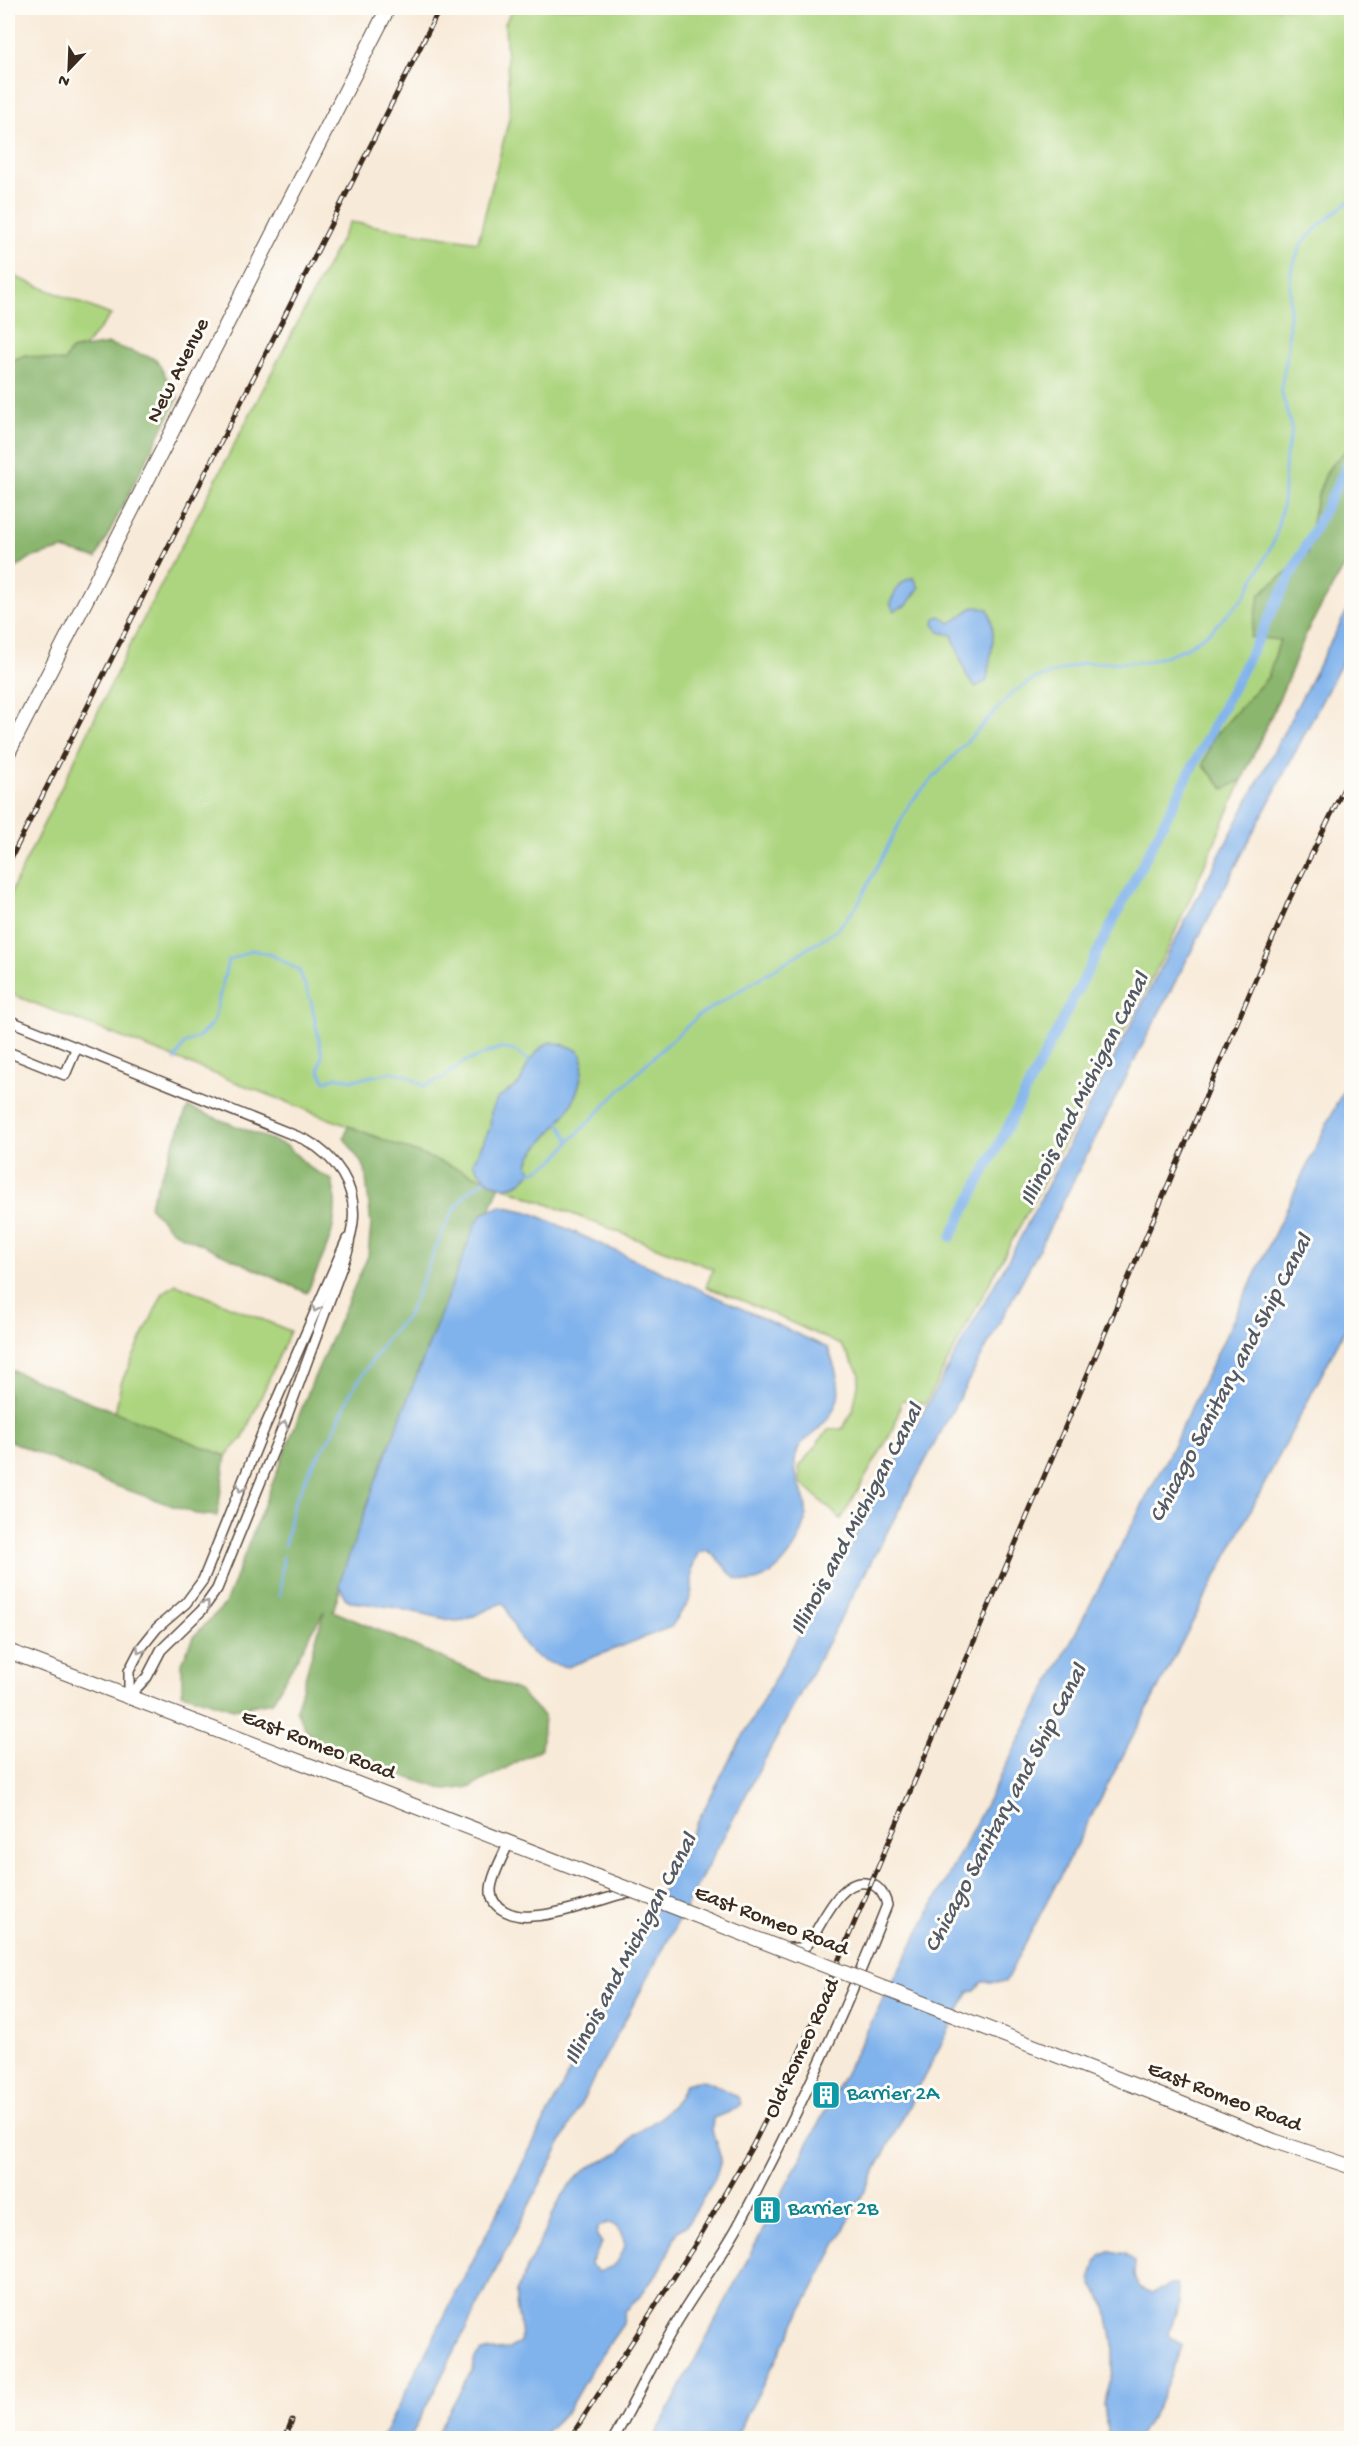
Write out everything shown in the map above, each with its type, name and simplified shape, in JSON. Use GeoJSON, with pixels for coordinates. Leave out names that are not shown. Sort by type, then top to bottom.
{"type":"FeatureCollection","features":[{"type":"Feature","properties":{"kind":"main road","name":"New Avenue"},"geometry":{"type":"LineString","coordinates":[[8,753],[388,8]]}},
{"type":"Feature","properties":{"kind":"main road","name":"East Romeo Road"},"geometry":{"type":"LineString","coordinates":[[8,1651],[509,1842],[1274,2141],[1352,2167]]}},
{"type":"Feature","properties":{"kind":"street"},"geometry":{"type":"LineString","coordinates":[[8,1020],[317,1146],[335,1162],[350,1191],[353,1211],[348,1250],[284,1427],[217,1589],[202,1610],[161,1650],[147,1677],[129,1696]]}},
{"type":"Feature","properties":{"kind":"street"},"geometry":{"type":"LineString","coordinates":[[8,1052],[65,1075],[76,1049]]}},
{"type":"Feature","properties":{"kind":"street"},"geometry":{"type":"LineString","coordinates":[[129,1696],[129,1671],[141,1648],[157,1629],[186,1603],[207,1573],[269,1418],[342,1248],[350,1236]]}},
{"type":"Feature","properties":{"kind":"street","name":"Old Romeo Road"},"geometry":{"type":"LineString","coordinates":[[509,1842],[491,1888],[497,1907],[509,1912],[532,1916],[622,1893],[655,1895],[792,1949],[807,1945],[838,1898],[851,1884],[860,1882],[875,1886],[886,1898],[887,1905],[849,2003],[764,2175],[715,2266],[670,2334],[614,2439]]}},
{"type":"Feature","properties":{"kind":"green space"},"geometry":{"type":"Polygon","coordinates":[[[509,8],[1351,8],[1351,443],[1330,467],[1321,487],[1314,509],[1308,554],[1260,594],[1280,640],[1268,677],[1213,738],[1203,765],[1224,788],[1242,780],[1169,946],[925,1404],[902,1400],[894,1428],[841,1519],[801,1483],[799,1467],[828,1430],[842,1429],[853,1411],[860,1374],[841,1345],[746,1302],[706,1287],[713,1269],[8,993],[8,898],[132,641],[350,222],[478,242],[510,115],[505,24],[512,9],[509,8]]]}},
{"type":"Feature","properties":{"kind":"green space"},"geometry":{"type":"Polygon","coordinates":[[[8,274],[111,315],[84,347],[71,350],[64,362],[26,355],[8,362],[8,274]]]}},
{"type":"Feature","properties":{"kind":"green space"},"geometry":{"type":"Polygon","coordinates":[[[109,344],[156,359],[178,398],[96,558],[63,549],[30,558],[8,574],[8,362],[25,355],[64,362],[71,350],[109,344]]]}},
{"type":"Feature","properties":{"kind":"green space"},"geometry":{"type":"Polygon","coordinates":[[[1351,443],[1351,555],[1307,631],[1242,780],[1224,789],[1203,765],[1213,738],[1268,677],[1280,640],[1250,637],[1260,594],[1308,554],[1312,521],[1321,487],[1330,467],[1351,443]]]}},
{"type":"Feature","properties":{"kind":"green space"},"geometry":{"type":"Polygon","coordinates":[[[188,1107],[287,1146],[310,1168],[332,1180],[335,1196],[333,1225],[330,1238],[307,1293],[172,1231],[149,1206],[188,1107]]]}},
{"type":"Feature","properties":{"kind":"green space"},"geometry":{"type":"Polygon","coordinates":[[[348,1126],[500,1185],[490,1210],[482,1214],[426,1352],[356,1537],[333,1611],[519,1691],[544,1717],[541,1749],[471,1787],[446,1790],[315,1747],[296,1710],[324,1611],[272,1702],[233,1709],[182,1693],[182,1663],[193,1637],[225,1604],[313,1380],[368,1256],[371,1225],[365,1168],[344,1138],[348,1126]]]}},
{"type":"Feature","properties":{"kind":"green space"},"geometry":{"type":"Polygon","coordinates":[[[176,1284],[290,1331],[243,1438],[226,1456],[115,1414],[121,1383],[163,1293],[176,1284]]]}},
{"type":"Feature","properties":{"kind":"green space"},"geometry":{"type":"Polygon","coordinates":[[[8,1369],[226,1456],[217,1516],[196,1514],[102,1481],[8,1440],[8,1369]]]}},
{"type":"Feature","properties":{"kind":"water"},"geometry":{"type":"Polygon","coordinates":[[[914,578],[919,588],[907,605],[894,611],[890,603],[894,595],[900,585],[914,578]]]}},
{"type":"Feature","properties":{"kind":"water","name":"Illinois and Michigan Canal"},"geometry":{"type":"Polygon","coordinates":[[[1351,603],[1351,645],[1146,1038],[1037,1253],[604,2059],[410,2438],[382,2438],[724,1770],[1017,1244],[1351,603]]]}},
{"type":"Feature","properties":{"kind":"water"},"geometry":{"type":"Polygon","coordinates":[[[974,607],[988,609],[993,629],[987,681],[975,687],[967,677],[952,635],[939,632],[934,624],[935,618],[940,616],[950,623],[974,607]]]}},
{"type":"Feature","properties":{"kind":"water"},"geometry":{"type":"Polygon","coordinates":[[[551,1042],[572,1047],[581,1056],[582,1072],[574,1099],[558,1124],[531,1156],[528,1165],[531,1172],[524,1180],[508,1187],[492,1183],[473,1163],[490,1128],[491,1112],[497,1099],[520,1083],[529,1061],[544,1045],[551,1042]]]}},
{"type":"Feature","properties":{"kind":"water","name":"Chicago Sanitary and Ship Canal"},"geometry":{"type":"Polygon","coordinates":[[[1351,1074],[1351,1318],[1005,1982],[982,1982],[975,1990],[969,1991],[735,2438],[654,2438],[1168,1456],[1351,1074]]]}},
{"type":"Feature","properties":{"kind":"water"},"geometry":{"type":"Polygon","coordinates":[[[501,1206],[529,1212],[828,1348],[838,1384],[836,1404],[832,1413],[797,1451],[795,1469],[805,1501],[805,1520],[795,1547],[786,1559],[764,1578],[751,1582],[735,1578],[716,1557],[706,1550],[698,1553],[692,1568],[692,1590],[689,1601],[671,1627],[568,1667],[543,1660],[526,1647],[502,1603],[465,1620],[455,1621],[392,1607],[352,1602],[345,1598],[339,1584],[375,1483],[476,1223],[482,1214],[501,1206]]]}},
{"type":"Feature","properties":{"kind":"water"},"geometry":{"type":"Polygon","coordinates":[[[697,2081],[710,2082],[738,2097],[741,2104],[730,2112],[713,2118],[712,2130],[721,2159],[715,2179],[686,2226],[678,2231],[661,2268],[637,2300],[625,2311],[623,2324],[591,2370],[568,2410],[539,2438],[434,2438],[472,2370],[475,2358],[481,2351],[508,2349],[520,2343],[516,2292],[559,2201],[574,2180],[586,2169],[619,2153],[634,2135],[661,2117],[678,2099],[685,2084],[697,2081]],[[607,2223],[598,2227],[596,2234],[602,2243],[590,2264],[599,2272],[616,2265],[625,2246],[620,2231],[607,2223]]]}},
{"type":"Feature","properties":{"kind":"water"},"geometry":{"type":"Polygon","coordinates":[[[1111,2251],[1125,2254],[1135,2262],[1134,2275],[1140,2288],[1152,2293],[1171,2285],[1177,2285],[1180,2303],[1168,2334],[1182,2346],[1158,2406],[1138,2438],[1108,2438],[1104,2404],[1113,2373],[1113,2344],[1106,2306],[1093,2285],[1091,2277],[1095,2264],[1101,2256],[1111,2251]]]}},
{"type":"Feature","properties":{"kind":"waterway"},"geometry":{"type":"LineString","coordinates":[[531,1172],[557,1158],[570,1141],[645,1065],[697,1017],[837,930],[857,906],[910,803],[1014,691],[1035,679],[1083,663],[1146,662],[1186,648],[1212,630],[1245,596],[1275,539],[1283,503],[1286,455],[1292,431],[1281,389],[1288,347],[1291,271],[1301,244],[1322,223],[1352,199]]}},
{"type":"Feature","properties":{"kind":"waterway"},"geometry":{"type":"LineString","coordinates":[[951,1237],[1352,456]]}},
{"type":"Feature","properties":{"kind":"waterway"},"geometry":{"type":"LineString","coordinates":[[175,1060],[184,1044],[200,1036],[213,1023],[228,961],[252,950],[272,955],[299,970],[311,1001],[322,1055],[319,1070],[325,1081],[337,1077],[353,1080],[393,1072],[406,1075],[424,1086],[443,1078],[464,1062],[500,1048],[516,1051],[529,1061]]}},
{"type":"Feature","properties":{"kind":"waterway"},"geometry":{"type":"LineString","coordinates":[[559,1122],[570,1141]]}},
{"type":"Feature","properties":{"kind":"waterway"},"geometry":{"type":"LineString","coordinates":[[285,1546],[292,1508],[311,1467],[333,1433],[351,1392],[387,1338],[408,1315],[444,1228],[456,1207],[468,1192],[485,1180]]}},
{"type":"Feature","properties":{"kind":"waterway"},"geometry":{"type":"LineString","coordinates":[[280,1595],[283,1556]]}},
{"type":"Feature","properties":{"kind":"railway"},"geometry":{"type":"LineString","coordinates":[[8,864],[440,8]]}},
{"type":"Feature","properties":{"kind":"railway"},"geometry":{"type":"LineString","coordinates":[[570,2438],[696,2243],[753,2145],[799,2053],[1290,898],[1352,772]]}},
{"type":"Feature","properties":{"kind":"railway"},"geometry":{"type":"LineString","coordinates":[[285,2438],[292,2420]]}},
{"type":"Feature","properties":{"kind":"place","name":"Barrier 2A"},"geometry":{"type":"Point","coordinates":[826,2095]}},
{"type":"Feature","properties":{"kind":"place","name":"Barrier 2B"},"geometry":{"type":"Point","coordinates":[767,2210]}}]}
